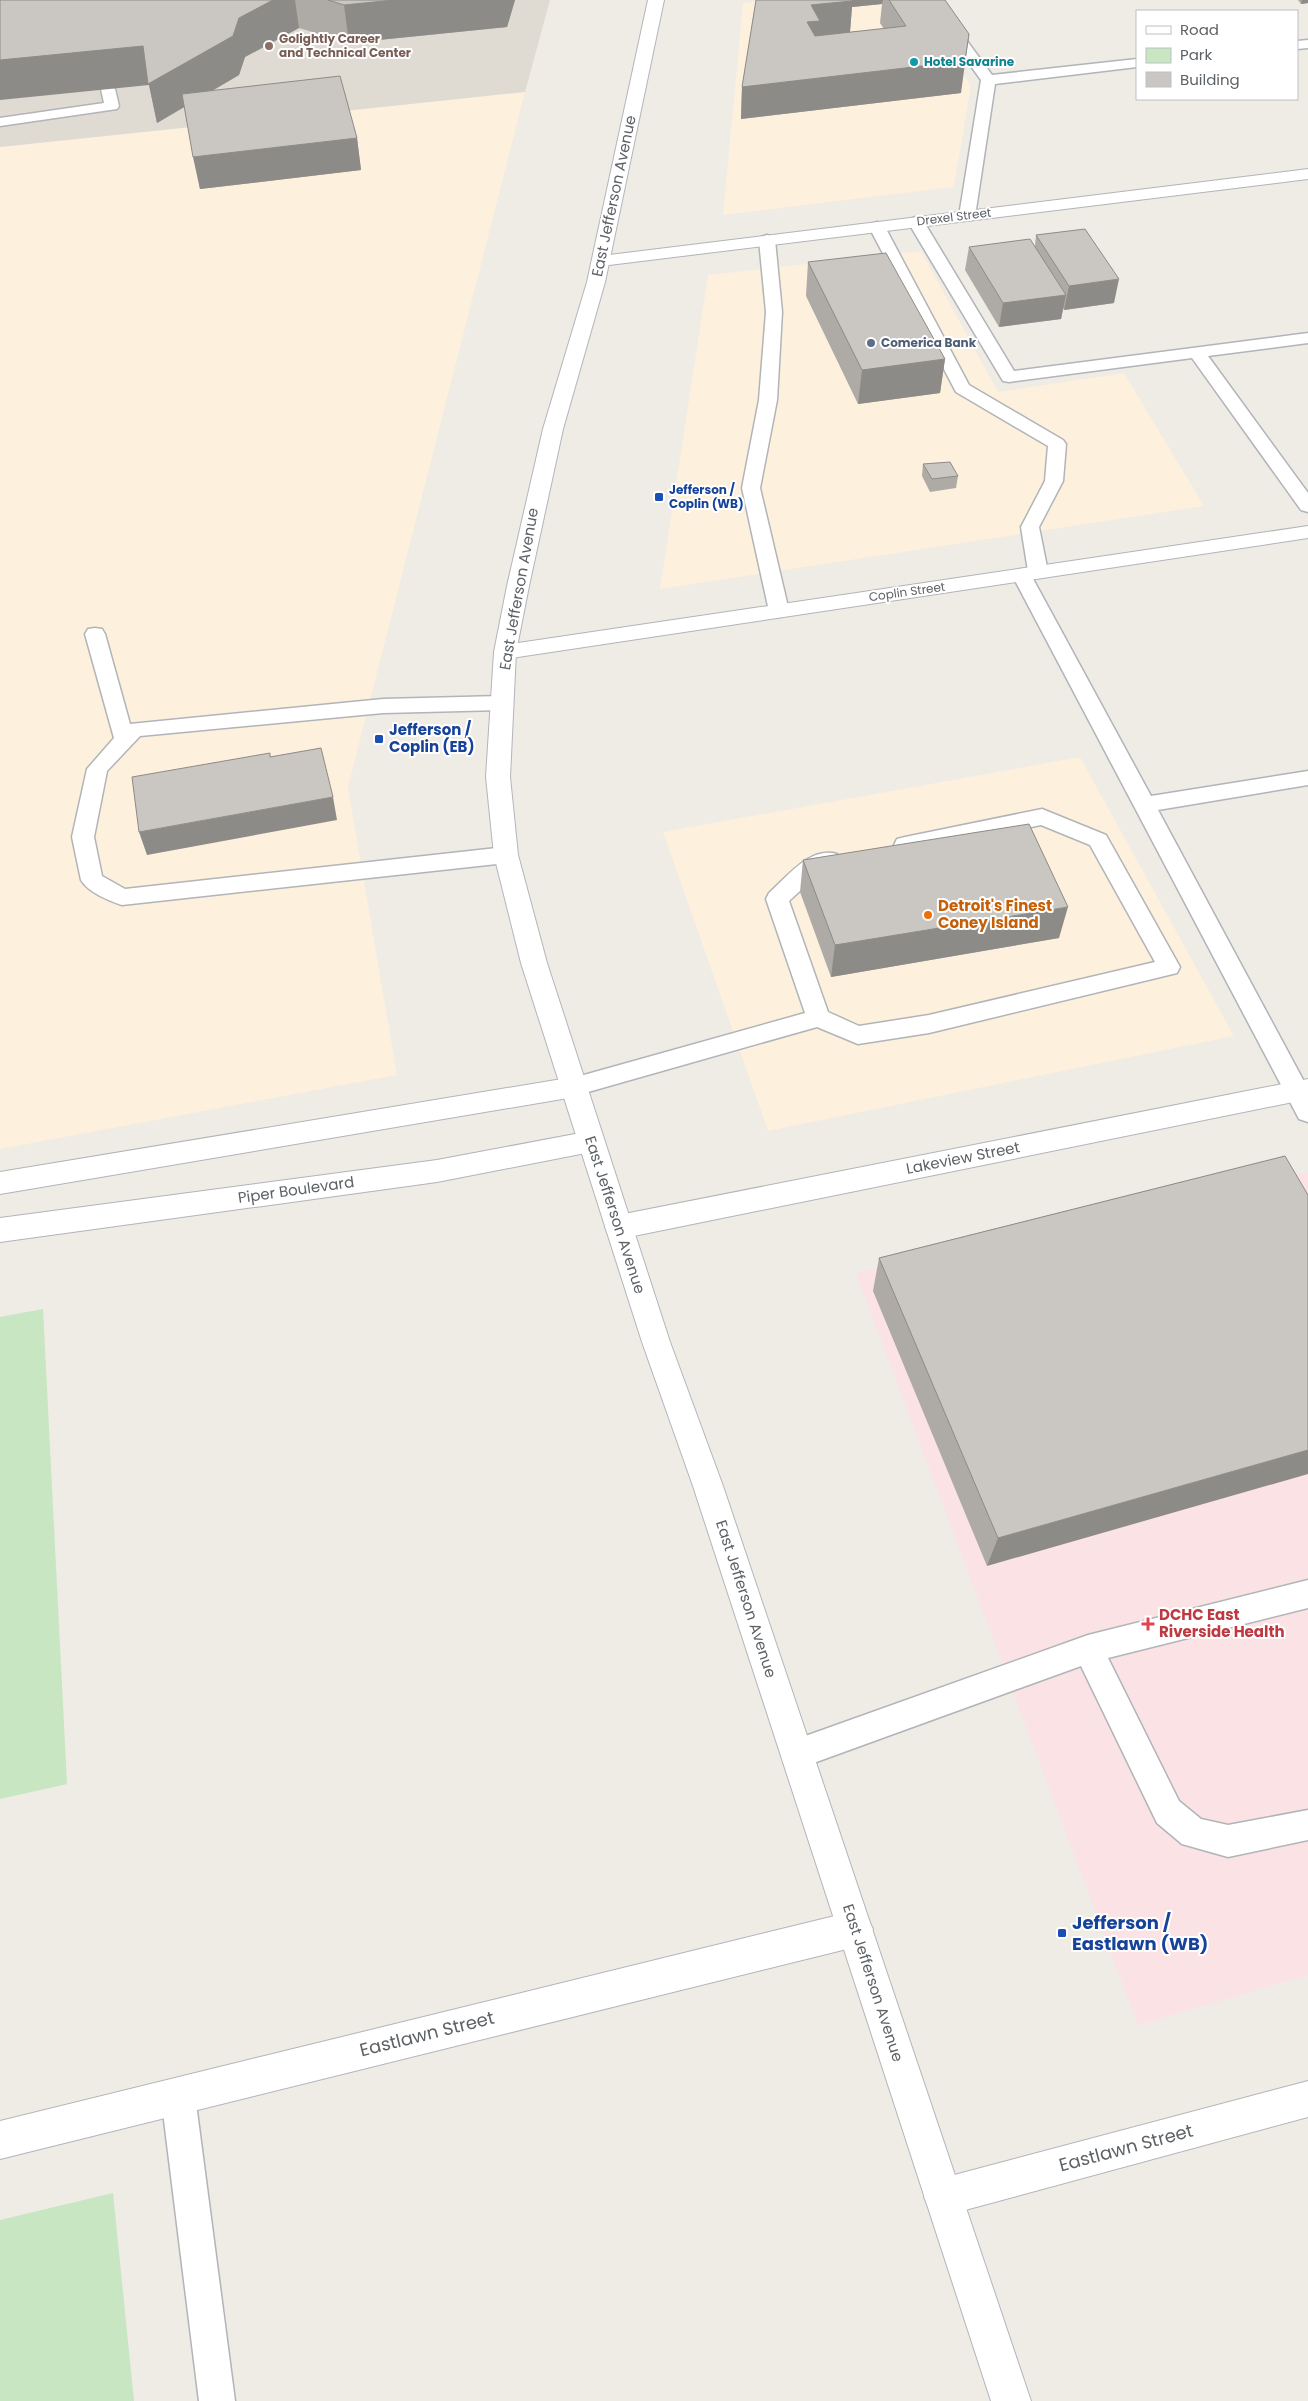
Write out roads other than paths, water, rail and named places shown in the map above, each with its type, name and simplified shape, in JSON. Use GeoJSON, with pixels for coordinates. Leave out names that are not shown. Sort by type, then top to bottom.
{"type":"FeatureCollection","features":[{"type":"Feature","properties":{"kind":"street","name":"East Jefferson Avenue"},"geometry":{"type":"LineString","coordinates":[[656,0],[601,261],[552,429],[505,652],[498,777],[506,855],[534,963],[591,1142],[797,1754],[1011,2401]]}},
{"type":"Feature","properties":{"kind":"street","name":"Drexel Street"},"geometry":{"type":"LineString","coordinates":[[601,261],[1308,174]]}},
{"type":"Feature","properties":{"kind":"street","name":"Coplin Street"},"geometry":{"type":"LineString","coordinates":[[505,652],[1308,532]]}},
{"type":"Feature","properties":{"kind":"street"},"geometry":{"type":"LineString","coordinates":[[0,1183],[574,1087]]}},
{"type":"Feature","properties":{"kind":"street","name":"Lakeview Street"},"geometry":{"type":"LineString","coordinates":[[619,1227],[1304,1098]]}},
{"type":"Feature","properties":{"kind":"street","name":"Piper Boulevard"},"geometry":{"type":"LineString","coordinates":[[0,1230],[437,1171],[591,1142]]}},
{"type":"Feature","properties":{"kind":"street","name":"Eastlawn Street"},"geometry":{"type":"LineString","coordinates":[[0,2140],[855,1929]]}},
{"type":"Feature","properties":{"kind":"street","name":"Eastlawn Street"},"geometry":{"type":"LineString","coordinates":[[943,2197],[1308,2099]]}},
{"type":"Feature","properties":{"kind":"lane"},"geometry":{"type":"LineString","coordinates":[[930,0],[988,80],[967,216]]}},
{"type":"Feature","properties":{"kind":"lane"},"geometry":{"type":"LineString","coordinates":[[988,80],[1136,63]]}},
{"type":"Feature","properties":{"kind":"lane"},"geometry":{"type":"LineString","coordinates":[[0,122],[32,110],[112,106],[108,89]]}},
{"type":"Feature","properties":{"kind":"lane"},"geometry":{"type":"LineString","coordinates":[[916,222],[1009,377],[1308,338]]}},
{"type":"Feature","properties":{"kind":"lane"},"geometry":{"type":"LineString","coordinates":[[877,227],[962,388],[1057,444],[1054,482],[1030,527],[1030,574],[1144,805],[1304,1098]]}},
{"type":"Feature","properties":{"kind":"lane"},"geometry":{"type":"LineString","coordinates":[[767,240],[774,312],[768,400],[751,488],[780,611]]}},
{"type":"Feature","properties":{"kind":"lane"},"geometry":{"type":"LineString","coordinates":[[1197,353],[1308,506]]}},
{"type":"Feature","properties":{"kind":"lane"},"geometry":{"type":"LineString","coordinates":[[95,634],[125,740]]}},
{"type":"Feature","properties":{"kind":"lane"},"geometry":{"type":"LineString","coordinates":[[501,703],[383,706],[134,730],[97,769],[83,837],[92,880],[122,897],[506,855]]}},
{"type":"Feature","properties":{"kind":"lane"},"geometry":{"type":"LineString","coordinates":[[1144,805],[1308,778]]}},
{"type":"Feature","properties":{"kind":"lane"},"geometry":{"type":"LineString","coordinates":[[574,1087],[818,1018],[858,1035],[911,1027],[1169,966],[1098,840],[1042,817],[886,849]]}},
{"type":"Feature","properties":{"kind":"lane"},"geometry":{"type":"LineString","coordinates":[[818,1018],[777,900],[817,863],[847,857]]}},
{"type":"Feature","properties":{"kind":"lane"},"geometry":{"type":"LineString","coordinates":[[797,1754],[1088,1649],[1308,1594]]}},
{"type":"Feature","properties":{"kind":"lane"},"geometry":{"type":"LineString","coordinates":[[1088,1649],[1168,1812],[1193,1833],[1228,1841],[1308,1825]]}},
{"type":"Feature","properties":{"kind":"lane"},"geometry":{"type":"LineString","coordinates":[[178,2096],[217,2401]]}},
{"type":"Feature","properties":{"kind":"place","name":"Golightly Career and Technical Center"},"geometry":{"type":"Point","coordinates":[269,46]}},
{"type":"Feature","properties":{"kind":"place","name":"Hotel Savarine"},"geometry":{"type":"Point","coordinates":[914,62]}},
{"type":"Feature","properties":{"kind":"place","name":"Comerica Bank"},"geometry":{"type":"Point","coordinates":[871,343]}},
{"type":"Feature","properties":{"kind":"place","name":"Jefferson / Coplin (WB)"},"geometry":{"type":"Point","coordinates":[659,497]}},
{"type":"Feature","properties":{"kind":"place","name":"Jefferson / Coplin (EB)"},"geometry":{"type":"Point","coordinates":[379,739]}},
{"type":"Feature","properties":{"kind":"place","name":"Detroit's Finest Coney Island"},"geometry":{"type":"Point","coordinates":[928,915]}},
{"type":"Feature","properties":{"kind":"place","name":"DCHC East Riverside Health"},"geometry":{"type":"Point","coordinates":[1148,1624]}},
{"type":"Feature","properties":{"kind":"place","name":"Jefferson / Eastlawn (WB)"},"geometry":{"type":"Point","coordinates":[1062,1933]}}]}
